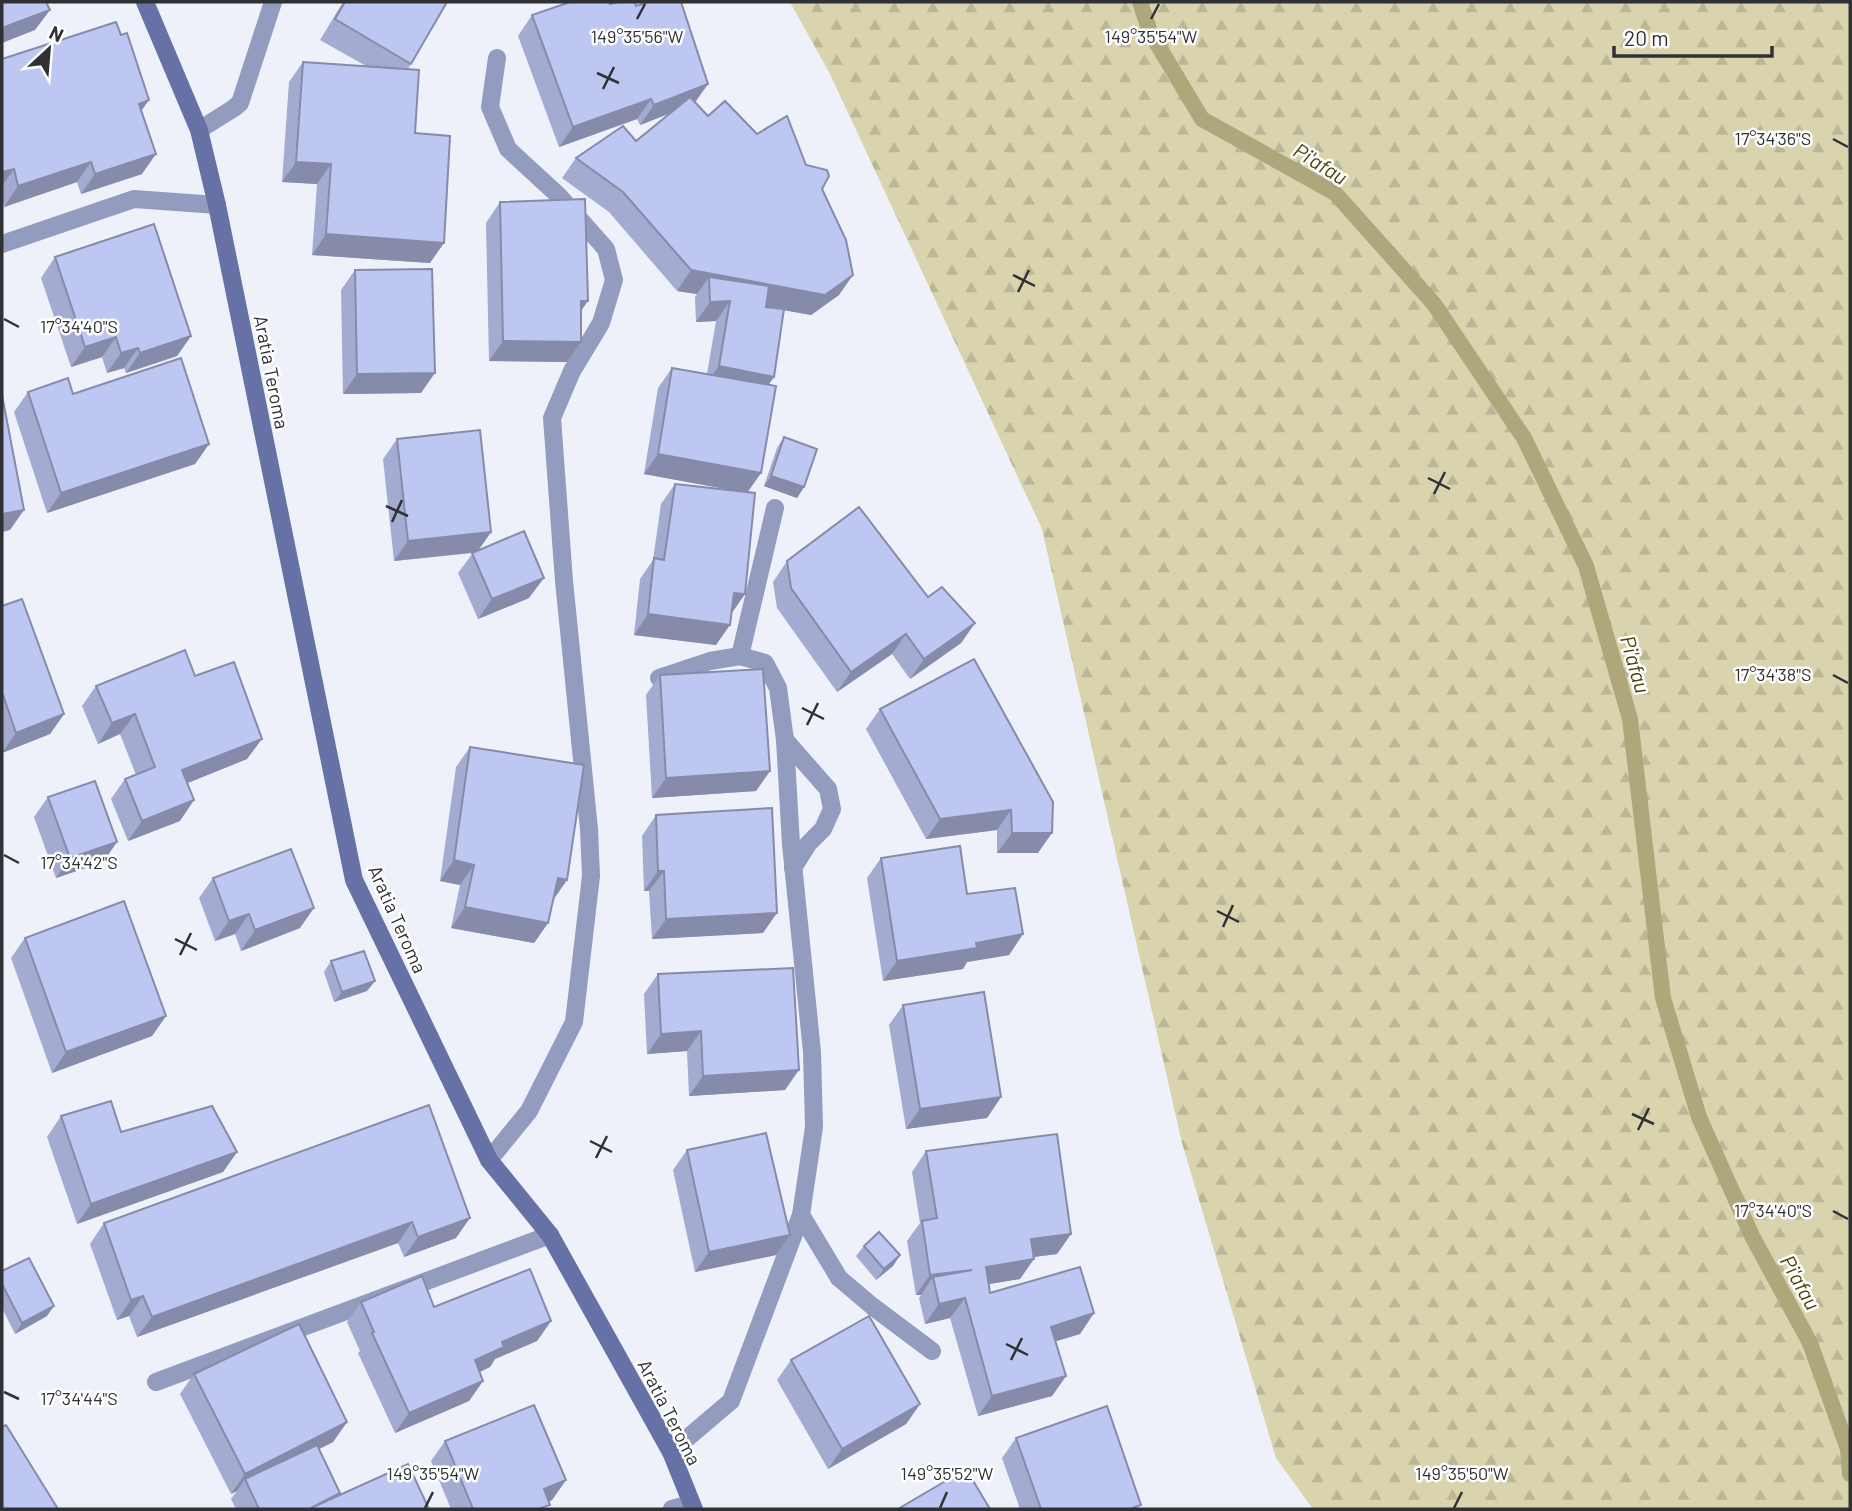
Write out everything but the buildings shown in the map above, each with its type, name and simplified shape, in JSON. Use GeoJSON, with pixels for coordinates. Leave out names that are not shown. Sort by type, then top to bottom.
{"type":"FeatureCollection","features":[{"type":"Feature","properties":{"kind":"main road","name":"Aratia Teroma"},"geometry":{"type":"LineString","coordinates":[[145,2],[199,130],[217,205],[354,880],[489,1160],[550,1235],[671,1451],[692,1506]]}},
{"type":"Feature","properties":{"kind":"street"},"geometry":{"type":"LineString","coordinates":[[199,130],[240,103],[272,2]]}},
{"type":"Feature","properties":{"kind":"street"},"geometry":{"type":"LineString","coordinates":[[489,1160],[529,1111],[574,1022],[591,864],[564,581],[552,418],[572,371],[601,323],[614,279],[606,249],[558,195],[508,149],[490,107],[497,58]]}},
{"type":"Feature","properties":{"kind":"street"},"geometry":{"type":"LineString","coordinates":[[2,244],[134,198],[217,205]]}},
{"type":"Feature","properties":{"kind":"street"},"geometry":{"type":"LineString","coordinates":[[740,656],[775,508]]}},
{"type":"Feature","properties":{"kind":"street"},"geometry":{"type":"LineString","coordinates":[[659,678],[710,661],[740,656],[765,663],[778,688],[785,740],[793,868],[812,1052],[814,1127],[801,1215],[731,1401],[671,1451]]}},
{"type":"Feature","properties":{"kind":"street"},"geometry":{"type":"LineString","coordinates":[[785,740],[828,789],[832,809],[823,829],[808,844],[793,868]]}},
{"type":"Feature","properties":{"kind":"street"},"geometry":{"type":"LineString","coordinates":[[801,1215],[839,1278],[872,1307],[932,1351]]}},
{"type":"Feature","properties":{"kind":"street"},"geometry":{"type":"LineString","coordinates":[[156,1382],[550,1235]]}},
{"type":"Feature","properties":{"kind":"street","name":"Aratia Teroma"},"geometry":{"type":"LineString","coordinates":[[672,1509],[692,1506]]}},
{"type":"Feature","properties":{"kind":"green space"},"geometry":{"type":"Polygon","coordinates":[[[790,2],[1850,2],[1850,1509],[1313,1509],[1276,1458],[1182,1143],[1042,529],[830,74],[790,2]]]}},
{"type":"Feature","properties":{"kind":"waterway","name":"Pi'afau"},"geometry":{"type":"LineString","coordinates":[[1140,2],[1150,32],[1202,119],[1335,193],[1434,304],[1524,438],[1586,566],[1630,719],[1663,998],[1699,1117],[1752,1236],[1810,1343],[1848,1449],[1850,1474]]}}]}
